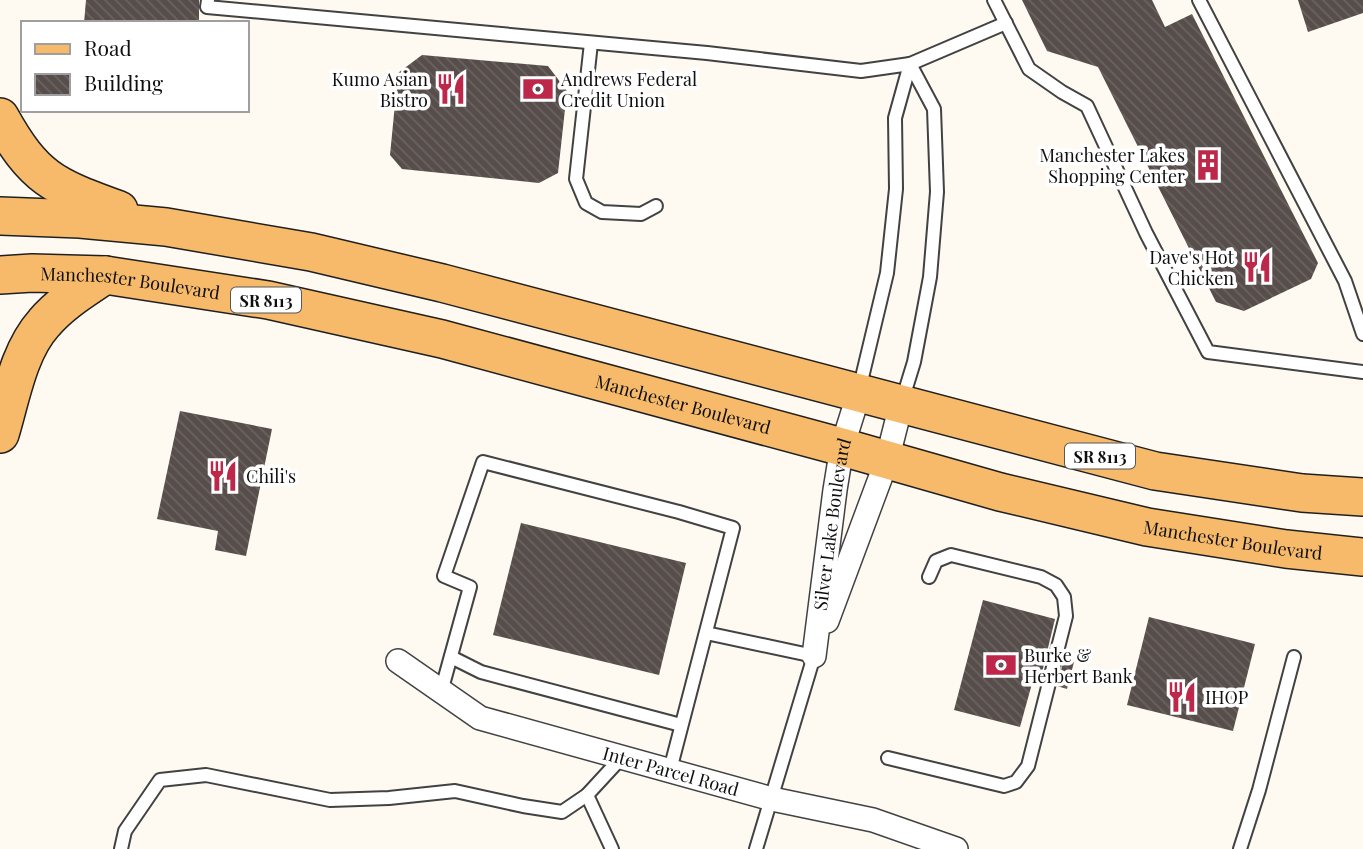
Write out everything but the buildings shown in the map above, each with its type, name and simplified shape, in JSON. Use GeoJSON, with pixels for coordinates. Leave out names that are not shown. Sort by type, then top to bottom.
{"type":"FeatureCollection","features":[{"type":"Feature","properties":{"kind":"main road"},"geometry":{"type":"LineString","coordinates":[[0,117],[38,173],[51,182],[65,190],[166,227]]}},
{"type":"Feature","properties":{"kind":"main road","name":"SR 8113"},"geometry":{"type":"LineString","coordinates":[[0,216],[80,219],[166,227],[258,242],[368,265],[1155,471],[1301,493],[1363,496]]}},
{"type":"Feature","properties":{"kind":"main road","name":"Manchester Boulevard"},"geometry":{"type":"LineString","coordinates":[[0,275],[105,275],[242,295],[379,325],[842,447],[1000,492],[1147,527],[1286,549],[1363,557]]}},
{"type":"Feature","properties":{"kind":"main road"},"geometry":{"type":"LineString","coordinates":[[0,434],[23,360],[42,324],[68,300],[105,275]]}},
{"type":"Feature","properties":{"kind":"street","name":"Silver Lake Boulevard"},"geometry":{"type":"LineString","coordinates":[[814,656],[842,447],[859,393]]}},
{"type":"Feature","properties":{"kind":"street","name":"Silver Lake Boulevard"},"geometry":{"type":"LineString","coordinates":[[814,656],[887,460],[901,405]]}},
{"type":"Feature","properties":{"kind":"street","name":"Inter Parcel Road"},"geometry":{"type":"LineString","coordinates":[[398,661],[480,718],[772,799],[873,820],[956,849]]}},
{"type":"Feature","properties":{"kind":"lane"},"geometry":{"type":"LineString","coordinates":[[208,0],[207,7],[707,53],[861,71],[910,64],[1006,23]]}},
{"type":"Feature","properties":{"kind":"lane"},"geometry":{"type":"LineString","coordinates":[[994,0],[1029,69],[1087,106],[1146,233],[1208,352],[1363,373]]}},
{"type":"Feature","properties":{"kind":"lane"},"geometry":{"type":"LineString","coordinates":[[1199,0],[1345,281],[1363,334]]}},
{"type":"Feature","properties":{"kind":"lane"},"geometry":{"type":"LineString","coordinates":[[591,43],[576,179],[578,189],[586,203],[602,212],[641,214],[656,205]]}},
{"type":"Feature","properties":{"kind":"lane"},"geometry":{"type":"LineString","coordinates":[[859,393],[887,273],[896,189],[895,118],[910,64]]}},
{"type":"Feature","properties":{"kind":"lane"},"geometry":{"type":"LineString","coordinates":[[901,405],[914,362],[930,277],[937,192],[934,108],[910,64]]}},
{"type":"Feature","properties":{"kind":"lane"},"geometry":{"type":"LineString","coordinates":[[442,692],[470,587],[444,576],[483,462],[733,528],[670,771]]}},
{"type":"Feature","properties":{"kind":"lane"},"geometry":{"type":"LineString","coordinates":[[888,758],[1004,786],[1016,782],[1028,766],[1066,616],[1064,597],[1056,584],[1041,577],[950,555],[936,561],[929,577]]}},
{"type":"Feature","properties":{"kind":"lane"},"geometry":{"type":"LineString","coordinates":[[706,633],[814,656]]}},
{"type":"Feature","properties":{"kind":"lane","name":"Silver Lake Boulevard"},"geometry":{"type":"LineString","coordinates":[[756,849],[814,656]]}},
{"type":"Feature","properties":{"kind":"lane"},"geometry":{"type":"LineString","coordinates":[[451,657],[481,672],[681,725]]}},
{"type":"Feature","properties":{"kind":"lane"},"geometry":{"type":"LineString","coordinates":[[1240,849],[1259,790],[1294,657]]}},
{"type":"Feature","properties":{"kind":"lane"},"geometry":{"type":"LineString","coordinates":[[121,849],[125,831],[160,780],[206,775],[330,800],[388,798],[455,791],[523,806],[562,811],[587,795],[622,757]]}},
{"type":"Feature","properties":{"kind":"lane"},"geometry":{"type":"LineString","coordinates":[[587,795],[612,849]]}},
{"type":"Feature","properties":{"kind":"place","name":"Kumo Asian Bistro"},"geometry":{"type":"Point","coordinates":[451,89]}},
{"type":"Feature","properties":{"kind":"place","name":"Andrews Federal Credit Union"},"geometry":{"type":"Point","coordinates":[538,89]}},
{"type":"Feature","properties":{"kind":"place","name":"Manchester Lakes Shopping Center"},"geometry":{"type":"Point","coordinates":[1208,165]}},
{"type":"Feature","properties":{"kind":"place","name":"Dave's Hot Chicken"},"geometry":{"type":"Point","coordinates":[1257,267]}},
{"type":"Feature","properties":{"kind":"place","name":"Chili's"},"geometry":{"type":"Point","coordinates":[223,476]}},
{"type":"Feature","properties":{"kind":"place","name":"Burke & Herbert Bank"},"geometry":{"type":"Point","coordinates":[1001,665]}},
{"type":"Feature","properties":{"kind":"place","name":"IHOP"},"geometry":{"type":"Point","coordinates":[1182,697]}}]}
